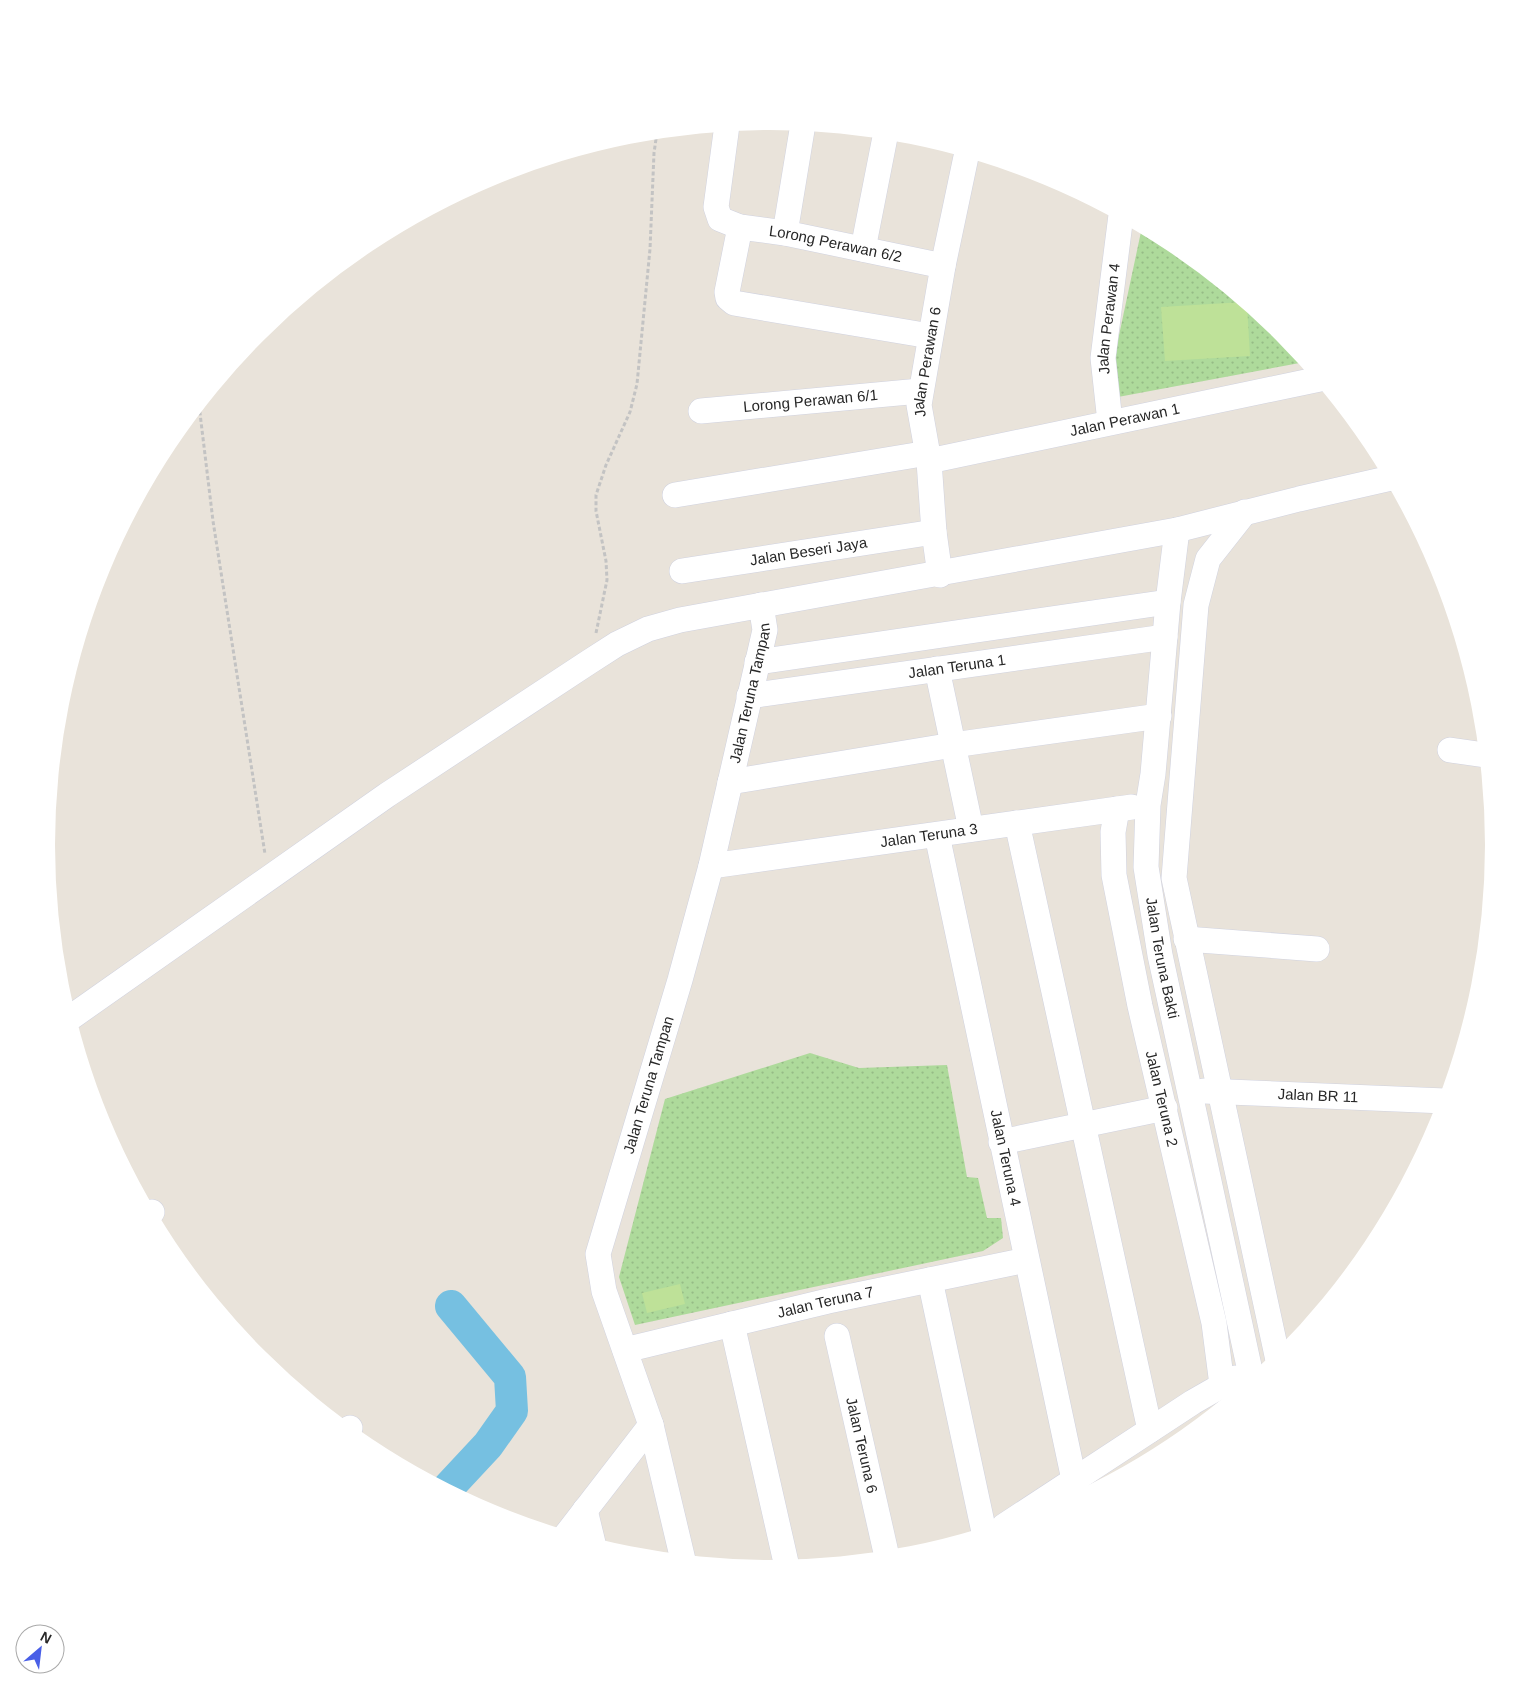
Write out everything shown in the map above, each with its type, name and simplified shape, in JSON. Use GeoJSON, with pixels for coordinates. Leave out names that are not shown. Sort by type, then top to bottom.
{"type":"FeatureCollection","features":[{"type":"Feature","properties":{"kind":"street"},"geometry":{"type":"LineString","coordinates":[[785,233],[802,130]]}},
{"type":"Feature","properties":{"kind":"street"},"geometry":{"type":"LineString","coordinates":[[726,131],[716,207],[720,219],[733,225],[728,298],[734,303],[930,336]]}},
{"type":"Feature","properties":{"kind":"street"},"geometry":{"type":"LineString","coordinates":[[864,250],[885,139]]}},
{"type":"Feature","properties":{"kind":"street","name":"Jalan Perawan 6"},"geometry":{"type":"LineString","coordinates":[[940,574],[934,532],[929,457],[919,405],[943,266],[966,157]]}},
{"type":"Feature","properties":{"kind":"street","name":"Jalan Perawan 4"},"geometry":{"type":"LineString","coordinates":[[1110,422],[1103,358],[1120,221]]}},
{"type":"Feature","properties":{"kind":"street","name":"Lorong Perawan 6/2"},"geometry":{"type":"LineString","coordinates":[[733,225],[785,233],[943,266]]}},
{"type":"Feature","properties":{"kind":"street","name":"Jalan Perawan 1"},"geometry":{"type":"LineString","coordinates":[[676,495],[929,457],[1314,380]]}},
{"type":"Feature","properties":{"kind":"street","name":"Lorong Perawan 6/1"},"geometry":{"type":"LineString","coordinates":[[701,411],[920,391]]}},
{"type":"Feature","properties":{"kind":"street"},"geometry":{"type":"LineString","coordinates":[[76,1014],[387,795],[617,644],[648,629],[680,620],[1177,530],[1385,480]]}},
{"type":"Feature","properties":{"kind":"street"},"geometry":{"type":"LineString","coordinates":[[1245,512],[1208,559],[1196,605],[1182,789],[1174,852],[1174,878],[1276,1350]]}},
{"type":"Feature","properties":{"kind":"street","name":"Jalan Teruna Bakti"},"geometry":{"type":"LineString","coordinates":[[1177,530],[1168,602],[1159,716],[1148,805],[1146,868],[1160,956],[1251,1373]]}},
{"type":"Feature","properties":{"kind":"street","name":"Jalan Beseri Jaya"},"geometry":{"type":"LineString","coordinates":[[682,571],[934,532]]}},
{"type":"Feature","properties":{"kind":"street"},"geometry":{"type":"LineString","coordinates":[[757,662],[1168,602]]}},
{"type":"Feature","properties":{"kind":"street","name":"Jalan Teruna Tampan"},"geometry":{"type":"LineString","coordinates":[[681,1553],[651,1425],[604,1291],[598,1254],[711,866],[764,630],[761,605]]}},
{"type":"Feature","properties":{"kind":"street","name":"Jalan Teruna 1"},"geometry":{"type":"LineString","coordinates":[[749,696],[1165,637]]}},
{"type":"Feature","properties":{"kind":"street"},"geometry":{"type":"LineString","coordinates":[[937,669],[971,829]]}},
{"type":"Feature","properties":{"kind":"street"},"geometry":{"type":"LineString","coordinates":[[730,782],[953,745],[1159,716]]}},
{"type":"Feature","properties":{"kind":"street"},"geometry":{"type":"LineString","coordinates":[[1450,750],[1479,754]]}},
{"type":"Feature","properties":{"kind":"street","name":"Jalan Teruna 3"},"geometry":{"type":"LineString","coordinates":[[711,866],[1148,805]]}},
{"type":"Feature","properties":{"kind":"street","name":"Jalan Teruna 2"},"geometry":{"type":"LineString","coordinates":[[1117,810],[1113,832],[1114,875],[1140,1006],[1214,1323],[1222,1386]]}},
{"type":"Feature","properties":{"kind":"street"},"geometry":{"type":"LineString","coordinates":[[1017,824],[1150,1430]]}},
{"type":"Feature","properties":{"kind":"street","name":"Jalan Teruna 4"},"geometry":{"type":"LineString","coordinates":[[937,835],[1074,1480]]}},
{"type":"Feature","properties":{"kind":"street"},"geometry":{"type":"LineString","coordinates":[[1186,939],[1317,948]]}},
{"type":"Feature","properties":{"kind":"street","name":"Jalan BR 11"},"geometry":{"type":"LineString","coordinates":[[1189,1090],[1437,1101]]}},
{"type":"Feature","properties":{"kind":"street"},"geometry":{"type":"LineString","coordinates":[[1001,1142],[1165,1108]]}},
{"type":"Feature","properties":{"kind":"street","name":"Jalan Teruna 7"},"geometry":{"type":"LineString","coordinates":[[625,1350],[732,1324],[1026,1260]]}},
{"type":"Feature","properties":{"kind":"street"},"geometry":{"type":"LineString","coordinates":[[930,1280],[983,1527]]}},
{"type":"Feature","properties":{"kind":"street"},"geometry":{"type":"LineString","coordinates":[[732,1324],[785,1559]]}},
{"type":"Feature","properties":{"kind":"street","name":"Jalan Teruna 6"},"geometry":{"type":"LineString","coordinates":[[837,1336],[885,1550]]}},
{"type":"Feature","properties":{"kind":"street"},"geometry":{"type":"LineString","coordinates":[[1024,1513],[1150,1430],[1222,1386],[1247,1377]]}},
{"type":"Feature","properties":{"kind":"street"},"geometry":{"type":"LineString","coordinates":[[569,1530],[651,1425]]}},
{"type":"Feature","properties":{"kind":"street"},"geometry":{"type":"LineString","coordinates":[[585,1510],[591,1537]]}},
{"type":"Feature","properties":{"kind":"path"},"geometry":{"type":"LineString","coordinates":[[589,662],[607,580],[606,560],[596,511],[596,495],[606,465],[630,412],[637,384],[648,267],[656,139]]}},
{"type":"Feature","properties":{"kind":"path"},"geometry":{"type":"LineString","coordinates":[[199,414],[213,521],[269,877]]}},
{"type":"Feature","properties":{"kind":"green space"},"geometry":{"type":"Polygon","coordinates":[[[1141,233],[1205,277],[1276,339],[1299,363],[1118,397],[1114,359],[1141,233]]]}},
{"type":"Feature","properties":{"kind":"green space"},"geometry":{"type":"Polygon","coordinates":[[[1236,303],[1248,313],[1250,356],[1165,361],[1161,307],[1236,303]]]}},
{"type":"Feature","properties":{"kind":"green space"},"geometry":{"type":"Polygon","coordinates":[[[810,1053],[859,1068],[947,1065],[967,1177],[978,1178],[987,1218],[1001,1218],[1003,1238],[983,1251],[635,1325],[619,1277],[665,1099],[810,1053]]]}},
{"type":"Feature","properties":{"kind":"green space"},"geometry":{"type":"Polygon","coordinates":[[[680,1284],[685,1304],[647,1313],[642,1293],[680,1284]]]}},
{"type":"Feature","properties":{"kind":"waterway"},"geometry":{"type":"LineString","coordinates":[[451,1306],[510,1377],[512,1411],[488,1445],[451,1485]]}}]}
